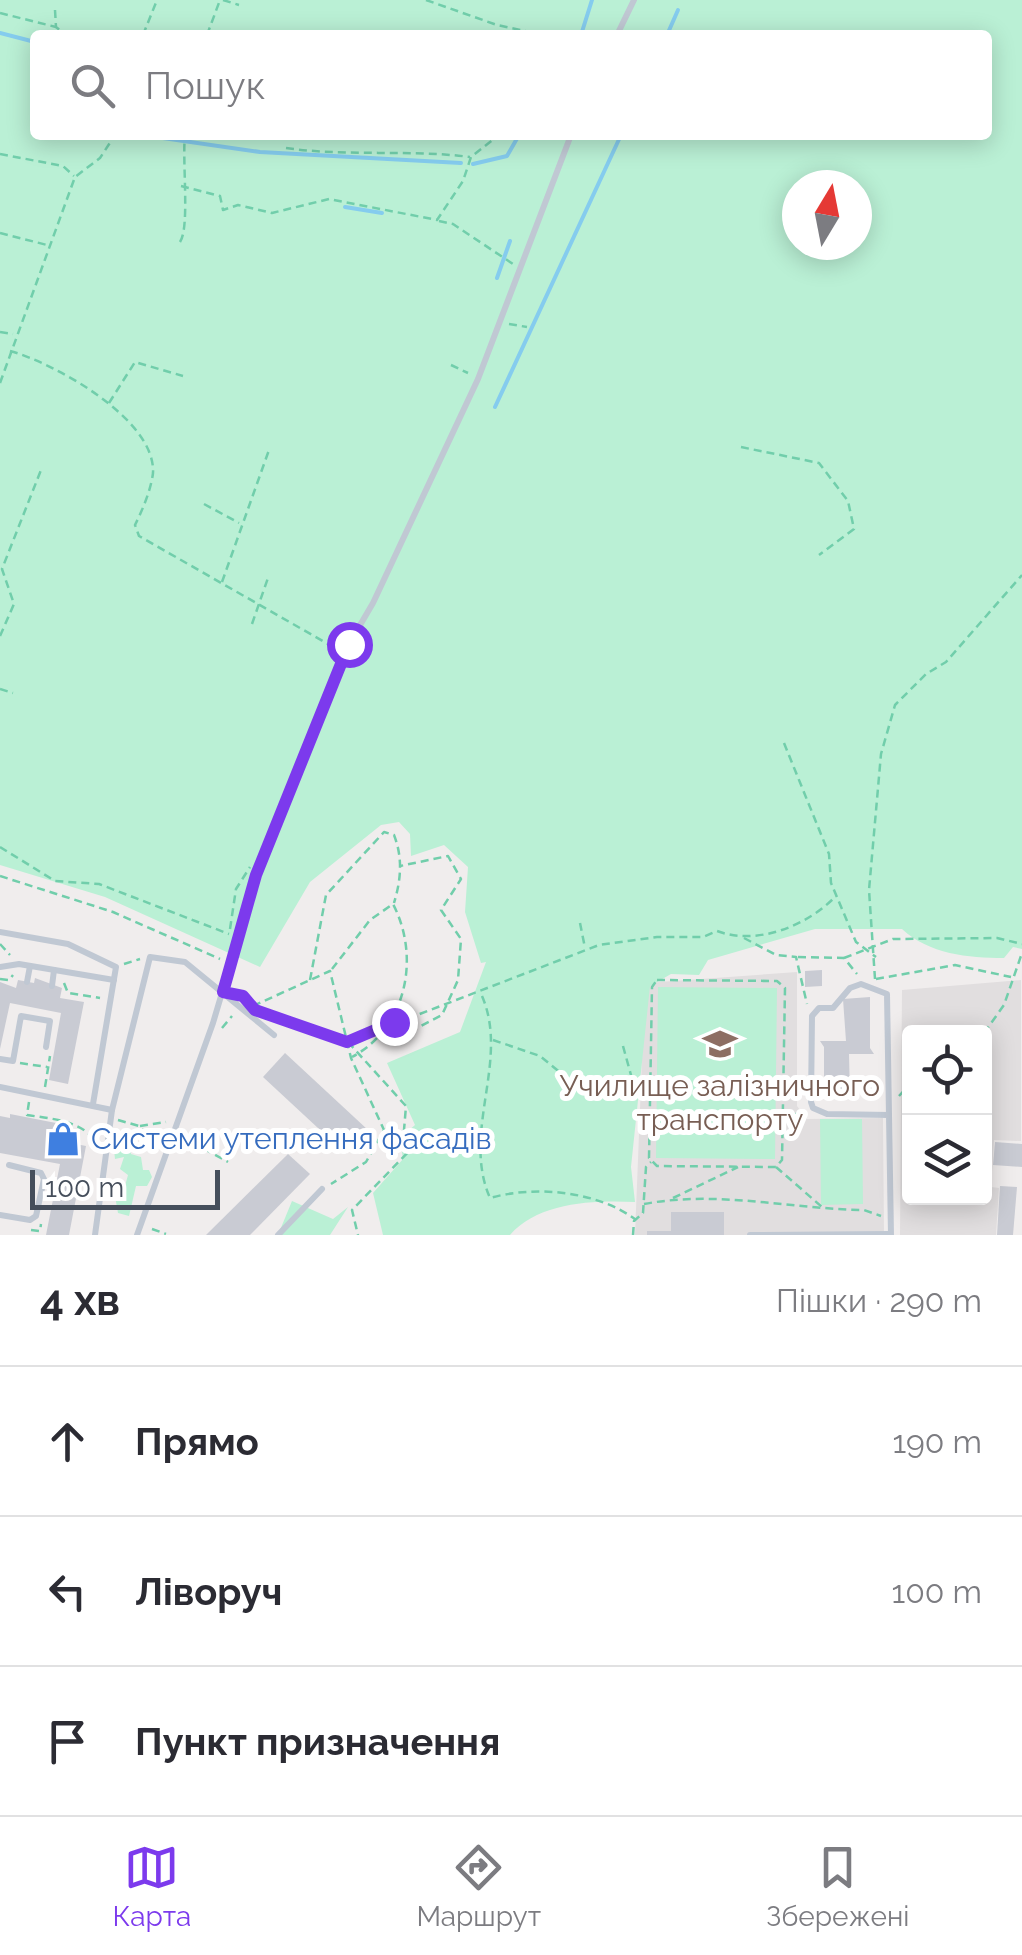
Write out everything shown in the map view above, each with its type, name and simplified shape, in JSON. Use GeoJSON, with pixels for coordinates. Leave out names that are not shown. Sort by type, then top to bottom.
{"type":"FeatureCollection","features":[{"type":"Feature","properties":{"kind":"lane"},"geometry":{"type":"LineString","coordinates":[[620,30],[634,0]]}},
{"type":"Feature","properties":{"kind":"lane"},"geometry":{"type":"LineString","coordinates":[[137,1235],[223,993],[228,963],[263,856],[346,652],[374,604],[478,379],[568,140]]}},
{"type":"Feature","properties":{"kind":"lane"},"geometry":{"type":"LineString","coordinates":[[0,932],[68,944],[116,967],[92,1104]]}},
{"type":"Feature","properties":{"kind":"lane"},"geometry":{"type":"LineString","coordinates":[[95,1235],[113,1114],[148,960],[159,956],[185,962],[248,1008],[274,1035]]}},
{"type":"Feature","properties":{"kind":"lane"},"geometry":{"type":"LineString","coordinates":[[0,967],[114,980]]}},
{"type":"Feature","properties":{"kind":"lane"},"geometry":{"type":"LineString","coordinates":[[28,982],[30,969]]}},
{"type":"Feature","properties":{"kind":"lane"},"geometry":{"type":"LineString","coordinates":[[52,986],[54,973]]}},
{"type":"Feature","properties":{"kind":"lane"},"geometry":{"type":"LineString","coordinates":[[750,1235],[891,1234],[887,994],[874,982],[861,984],[850,988],[832,1008],[819,1008],[814,1014],[813,1108],[827,1114],[889,1115]]}},
{"type":"Feature","properties":{"kind":"lane"},"geometry":{"type":"LineString","coordinates":[[0,1059],[14,1062],[21,1016],[50,1021],[49,1049]]}},
{"type":"Feature","properties":{"kind":"lane"},"geometry":{"type":"LineString","coordinates":[[0,1088],[92,1104],[113,1114]]}},
{"type":"Feature","properties":{"kind":"lane"},"geometry":{"type":"LineString","coordinates":[[0,1215],[30,1220],[36,1216],[44,1178],[41,1173],[10,1165]]}},
{"type":"Feature","properties":{"kind":"lane"},"geometry":{"type":"LineString","coordinates":[[278,1235],[322,1188]]}},
{"type":"Feature","properties":{"kind":"path"},"geometry":{"type":"LineString","coordinates":[[146,30],[158,0]]}},
{"type":"Feature","properties":{"kind":"path"},"geometry":{"type":"LineString","coordinates":[[209,30],[221,0],[239,6]]}},
{"type":"Feature","properties":{"kind":"path"},"geometry":{"type":"LineString","coordinates":[[426,0],[518,30]]}},
{"type":"Feature","properties":{"kind":"path"},"geometry":{"type":"LineString","coordinates":[[55,10],[56,27]]}},
{"type":"Feature","properties":{"kind":"path"},"geometry":{"type":"LineString","coordinates":[[0,13],[60,30]]}},
{"type":"Feature","properties":{"kind":"path"},"geometry":{"type":"LineString","coordinates":[[0,383],[75,177],[100,158],[112,140]]}},
{"type":"Feature","properties":{"kind":"path"},"geometry":{"type":"LineString","coordinates":[[180,242],[187,218],[182,186],[184,140]]}},
{"type":"Feature","properties":{"kind":"path"},"geometry":{"type":"LineString","coordinates":[[437,220],[463,180],[471,158],[493,140]]}},
{"type":"Feature","properties":{"kind":"path"},"geometry":{"type":"LineString","coordinates":[[286,148],[354,155],[419,150],[471,158]]}},
{"type":"Feature","properties":{"kind":"path"},"geometry":{"type":"LineString","coordinates":[[0,154],[63,166],[75,177]]}},
{"type":"Feature","properties":{"kind":"path"},"geometry":{"type":"LineString","coordinates":[[182,186],[220,196],[223,210],[238,206],[272,213],[329,199],[437,220],[453,224],[507,262]]}},
{"type":"Feature","properties":{"kind":"path"},"geometry":{"type":"LineString","coordinates":[[0,234],[49,246]]}},
{"type":"Feature","properties":{"kind":"path"},"geometry":{"type":"LineString","coordinates":[[497,324],[527,327]]}},
{"type":"Feature","properties":{"kind":"path"},"geometry":{"type":"LineString","coordinates":[[0,332],[15,334]]}},
{"type":"Feature","properties":{"kind":"path"},"geometry":{"type":"LineString","coordinates":[[10,351],[46,362],[109,404],[149,454],[153,473],[135,526],[139,536],[346,652]]}},
{"type":"Feature","properties":{"kind":"path"},"geometry":{"type":"LineString","coordinates":[[109,404],[135,362],[183,376]]}},
{"type":"Feature","properties":{"kind":"path"},"geometry":{"type":"LineString","coordinates":[[451,365],[478,379]]}},
{"type":"Feature","properties":{"kind":"path"},"geometry":{"type":"LineString","coordinates":[[740,447],[819,463],[848,501],[854,529],[819,555]]}},
{"type":"Feature","properties":{"kind":"path"},"geometry":{"type":"LineString","coordinates":[[222,583],[269,450]]}},
{"type":"Feature","properties":{"kind":"path"},"geometry":{"type":"LineString","coordinates":[[0,636],[14,604],[2,569],[41,470]]}},
{"type":"Feature","properties":{"kind":"path"},"geometry":{"type":"LineString","coordinates":[[204,504],[240,524]]}},
{"type":"Feature","properties":{"kind":"path"},"geometry":{"type":"LineString","coordinates":[[1011,977],[955,964],[874,982],[876,958],[868,890],[881,754],[895,705],[926,674],[946,662],[1022,574]]}},
{"type":"Feature","properties":{"kind":"path"},"geometry":{"type":"LineString","coordinates":[[252,624],[269,575]]}},
{"type":"Feature","properties":{"kind":"path"},"geometry":{"type":"LineString","coordinates":[[0,689],[13,694]]}},
{"type":"Feature","properties":{"kind":"path"},"geometry":{"type":"LineString","coordinates":[[784,743],[829,854],[836,896],[856,942],[876,958]]}},
{"type":"Feature","properties":{"kind":"path"},"geometry":{"type":"LineString","coordinates":[[310,980],[326,896],[384,832],[394,836],[400,866],[393,904],[405,944],[403,1000],[394,1022],[351,1058]]}},
{"type":"Feature","properties":{"kind":"path"},"geometry":{"type":"LineString","coordinates":[[0,848],[55,882],[99,884],[237,938]]}},
{"type":"Feature","properties":{"kind":"path"},"geometry":{"type":"LineString","coordinates":[[394,1022],[421,1026],[442,1015],[458,980],[461,939],[441,910],[461,880],[448,856],[400,866]]}},
{"type":"Feature","properties":{"kind":"path"},"geometry":{"type":"LineString","coordinates":[[0,876],[114,912],[228,963]]}},
{"type":"Feature","properties":{"kind":"path"},"geometry":{"type":"LineString","coordinates":[[741,936],[788,928],[820,913],[836,896]]}},
{"type":"Feature","properties":{"kind":"path"},"geometry":{"type":"LineString","coordinates":[[220,1034],[227,1018],[330,970],[370,920],[393,904]]}},
{"type":"Feature","properties":{"kind":"path"},"geometry":{"type":"LineString","coordinates":[[580,922],[585,950]]}},
{"type":"Feature","properties":{"kind":"path"},"geometry":{"type":"LineString","coordinates":[[347,1042],[481,994],[585,950],[657,937],[703,937],[716,930],[741,936],[776,955],[844,958],[894,939],[997,938],[1022,944]]}},
{"type":"Feature","properties":{"kind":"path"},"geometry":{"type":"LineString","coordinates":[[990,1025],[1004,1005],[1022,952]]}},
{"type":"Feature","properties":{"kind":"path"},"geometry":{"type":"LineString","coordinates":[[796,956],[802,996],[814,1014]]}},
{"type":"Feature","properties":{"kind":"path"},"geometry":{"type":"LineString","coordinates":[[844,958],[861,984]]}},
{"type":"Feature","properties":{"kind":"path"},"geometry":{"type":"LineString","coordinates":[[116,967],[148,960]]}},
{"type":"Feature","properties":{"kind":"path"},"geometry":{"type":"LineString","coordinates":[[0,979],[9,980],[18,970],[30,969]]}},
{"type":"Feature","properties":{"kind":"path"},"geometry":{"type":"LineString","coordinates":[[322,1188],[366,1162],[384,1130],[351,1058],[330,970]]}},
{"type":"Feature","properties":{"kind":"path"},"geometry":{"type":"LineString","coordinates":[[54,973],[62,978],[68,992],[102,998]]}},
{"type":"Feature","properties":{"kind":"path"},"geometry":{"type":"LineString","coordinates":[[776,1167],[782,1160],[784,988],[777,981],[658,980],[652,987],[652,1161],[657,1166],[776,1167],[822,1208]]}},
{"type":"Feature","properties":{"kind":"path"},"geometry":{"type":"LineString","coordinates":[[481,994],[490,1016],[492,1040],[480,1130],[483,1182],[490,1198],[510,1192],[578,1194],[636,1220]]}},
{"type":"Feature","properties":{"kind":"path"},"geometry":{"type":"LineString","coordinates":[[248,1000],[248,1008]]}},
{"type":"Feature","properties":{"kind":"path"},"geometry":{"type":"LineString","coordinates":[[248,1008],[347,1042],[406,1106],[404,1130],[418,1143],[352,1210],[358,1235]]}},
{"type":"Feature","properties":{"kind":"path"},"geometry":{"type":"LineString","coordinates":[[492,1040],[540,1056],[574,1084],[635,1087],[623,1046]]}},
{"type":"Feature","properties":{"kind":"path"},"geometry":{"type":"LineString","coordinates":[[44,1089],[49,1049]]}},
{"type":"Feature","properties":{"kind":"path"},"geometry":{"type":"LineString","coordinates":[[12,1072],[14,1062],[48,1068]]}},
{"type":"Feature","properties":{"kind":"path"},"geometry":{"type":"LineString","coordinates":[[31,1092],[27,1115],[76,1125],[104,1136]]}},
{"type":"Feature","properties":{"kind":"path"},"geometry":{"type":"LineString","coordinates":[[782,1118],[813,1108]]}},
{"type":"Feature","properties":{"kind":"path"},"geometry":{"type":"LineString","coordinates":[[139,1126],[162,1125],[184,1109]]}},
{"type":"Feature","properties":{"kind":"path"},"geometry":{"type":"LineString","coordinates":[[113,1114],[139,1126],[166,1158]]}},
{"type":"Feature","properties":{"kind":"path"},"geometry":{"type":"LineString","coordinates":[[91,1134],[100,1150]]}},
{"type":"Feature","properties":{"kind":"path"},"geometry":{"type":"LineString","coordinates":[[175,1134],[228,1162]]}},
{"type":"Feature","properties":{"kind":"path"},"geometry":{"type":"LineString","coordinates":[[632,1235],[644,1204],[646,1167],[652,1161]]}},
{"type":"Feature","properties":{"kind":"path"},"geometry":{"type":"LineString","coordinates":[[672,1199],[739,1166]]}},
{"type":"Feature","properties":{"kind":"path"},"geometry":{"type":"LineString","coordinates":[[644,1204],[672,1199],[733,1199],[864,1210],[889,1219]]}},
{"type":"Feature","properties":{"kind":"path"},"geometry":{"type":"LineString","coordinates":[[141,1224],[166,1234]]}},
{"type":"Feature","properties":{"kind":"shaded area","name":"Училище залізничного транспорту"},"geometry":{"type":"Polygon","coordinates":[[[797,972],[797,1106],[807,1119],[883,1118],[884,1235],[635,1235],[645,983],[797,972]]]}},
{"type":"Feature","properties":{"kind":"shaded area"},"geometry":{"type":"Polygon","coordinates":[[[1021,980],[1021,1141],[994,1140],[992,1171],[992,1025],[902,1025],[902,1205],[992,1205],[992,1187],[999,1188],[996,1235],[900,1235],[902,990],[1021,980]]]}},
{"type":"Feature","properties":{"kind":"green space"},"geometry":{"type":"Polygon","coordinates":[[[0,0],[1022,0],[1022,949],[1013,947],[1004,958],[977,957],[937,949],[902,929],[815,929],[708,960],[699,975],[671,974],[650,986],[631,1167],[635,1202],[568,1205],[536,1216],[510,1235],[383,1235],[373,1193],[403,1159],[400,1138],[415,1125],[387,1063],[460,1032],[486,962],[481,963],[465,912],[468,867],[444,845],[411,856],[410,834],[399,822],[381,825],[310,882],[260,967],[105,897],[0,865],[0,0]]]}},
{"type":"Feature","properties":{"kind":"green space"},"geometry":{"type":"Polygon","coordinates":[[[658,987],[777,988],[775,1159],[656,1158],[658,987]]]}},
{"type":"Feature","properties":{"kind":"green space"},"geometry":{"type":"Polygon","coordinates":[[[820,1119],[862,1119],[863,1204],[821,1205],[820,1119]]]}},
{"type":"Feature","properties":{"kind":"green space"},"geometry":{"type":"Polygon","coordinates":[[[119,1133],[128,1138],[131,1154],[141,1157],[143,1170],[149,1170],[152,1177],[147,1186],[136,1186],[129,1216],[118,1213],[115,1196],[123,1193],[128,1175],[120,1169],[124,1157],[115,1159],[113,1139],[119,1133]]]}},
{"type":"Feature","properties":{"kind":"green space"},"geometry":{"type":"Polygon","coordinates":[[[292,1201],[333,1219],[348,1207],[330,1235],[278,1235],[292,1201]]]}},
{"type":"Feature","properties":{"kind":"building"},"geometry":{"type":"Polygon","coordinates":[[[822,970],[822,986],[805,987],[805,971],[822,970]]]}},
{"type":"Feature","properties":{"kind":"building"},"geometry":{"type":"Polygon","coordinates":[[[35,978],[62,988],[60,998],[84,1002],[68,1084],[49,1080],[61,1013],[10,1003],[0,1049],[0,982],[16,988],[18,980],[34,983],[35,978]]]}},
{"type":"Feature","properties":{"kind":"building"},"geometry":{"type":"Polygon","coordinates":[[[870,997],[870,1048],[874,1054],[849,1054],[850,1096],[824,1098],[824,1047],[820,1041],[846,1041],[843,999],[870,997]]]}},
{"type":"Feature","properties":{"kind":"building"},"geometry":{"type":"Polygon","coordinates":[[[285,1053],[368,1130],[346,1154],[263,1077],[285,1053]]]}},
{"type":"Feature","properties":{"kind":"building"},"geometry":{"type":"Polygon","coordinates":[[[10,1114],[56,1123],[71,1143],[86,1146],[69,1235],[46,1235],[60,1164],[0,1153],[0,1116],[10,1118],[10,1114]]]}},
{"type":"Feature","properties":{"kind":"building"},"geometry":{"type":"Polygon","coordinates":[[[995,1142],[1022,1144],[1022,1167],[993,1165],[995,1142]]]}},
{"type":"Feature","properties":{"kind":"building"},"geometry":{"type":"Polygon","coordinates":[[[288,1154],[310,1174],[250,1235],[206,1235],[288,1154]]]}},
{"type":"Feature","properties":{"kind":"building"},"geometry":{"type":"Polygon","coordinates":[[[1000,1186],[1017,1187],[1013,1235],[997,1235],[1000,1186]]]}},
{"type":"Feature","properties":{"kind":"building","name":"Училище залізничного транспорту"},"geometry":{"type":"Polygon","coordinates":[[[671,1212],[724,1212],[724,1235],[647,1235],[647,1231],[671,1231],[671,1212]]]}},
{"type":"Feature","properties":{"kind":"waterway"},"geometry":{"type":"LineString","coordinates":[[583,30],[592,0]]}},
{"type":"Feature","properties":{"kind":"waterway"},"geometry":{"type":"LineString","coordinates":[[669,30],[678,10]]}},
{"type":"Feature","properties":{"kind":"waterway"},"geometry":{"type":"LineString","coordinates":[[0,33],[30,41]]}},
{"type":"Feature","properties":{"kind":"waterway"},"geometry":{"type":"LineString","coordinates":[[177,140],[260,152],[461,163]]}},
{"type":"Feature","properties":{"kind":"waterway"},"geometry":{"type":"LineString","coordinates":[[473,164],[507,156],[516,140]]}},
{"type":"Feature","properties":{"kind":"waterway"},"geometry":{"type":"LineString","coordinates":[[495,407],[619,140]]}},
{"type":"Feature","properties":{"kind":"waterway"},"geometry":{"type":"LineString","coordinates":[[345,207],[382,213]]}},
{"type":"Feature","properties":{"kind":"waterway"},"geometry":{"type":"LineString","coordinates":[[497,278],[510,241]]}},
{"type":"Feature","properties":{"kind":"place","name":"Училище залізничного транспорту"},"geometry":{"type":"Point","coordinates":[720,1044]}},
{"type":"Feature","properties":{"kind":"place","name":"Системи утеплення фасадів"},"geometry":{"type":"Point","coordinates":[63,1139]}},
{"type":"Feature","properties":{"kind":"route"},"geometry":{"type":"LineString","coordinates":[[349,644],[256,875],[228,963],[223,992],[243,996],[255,1010],[347,1042],[394,1022]]}}]}
